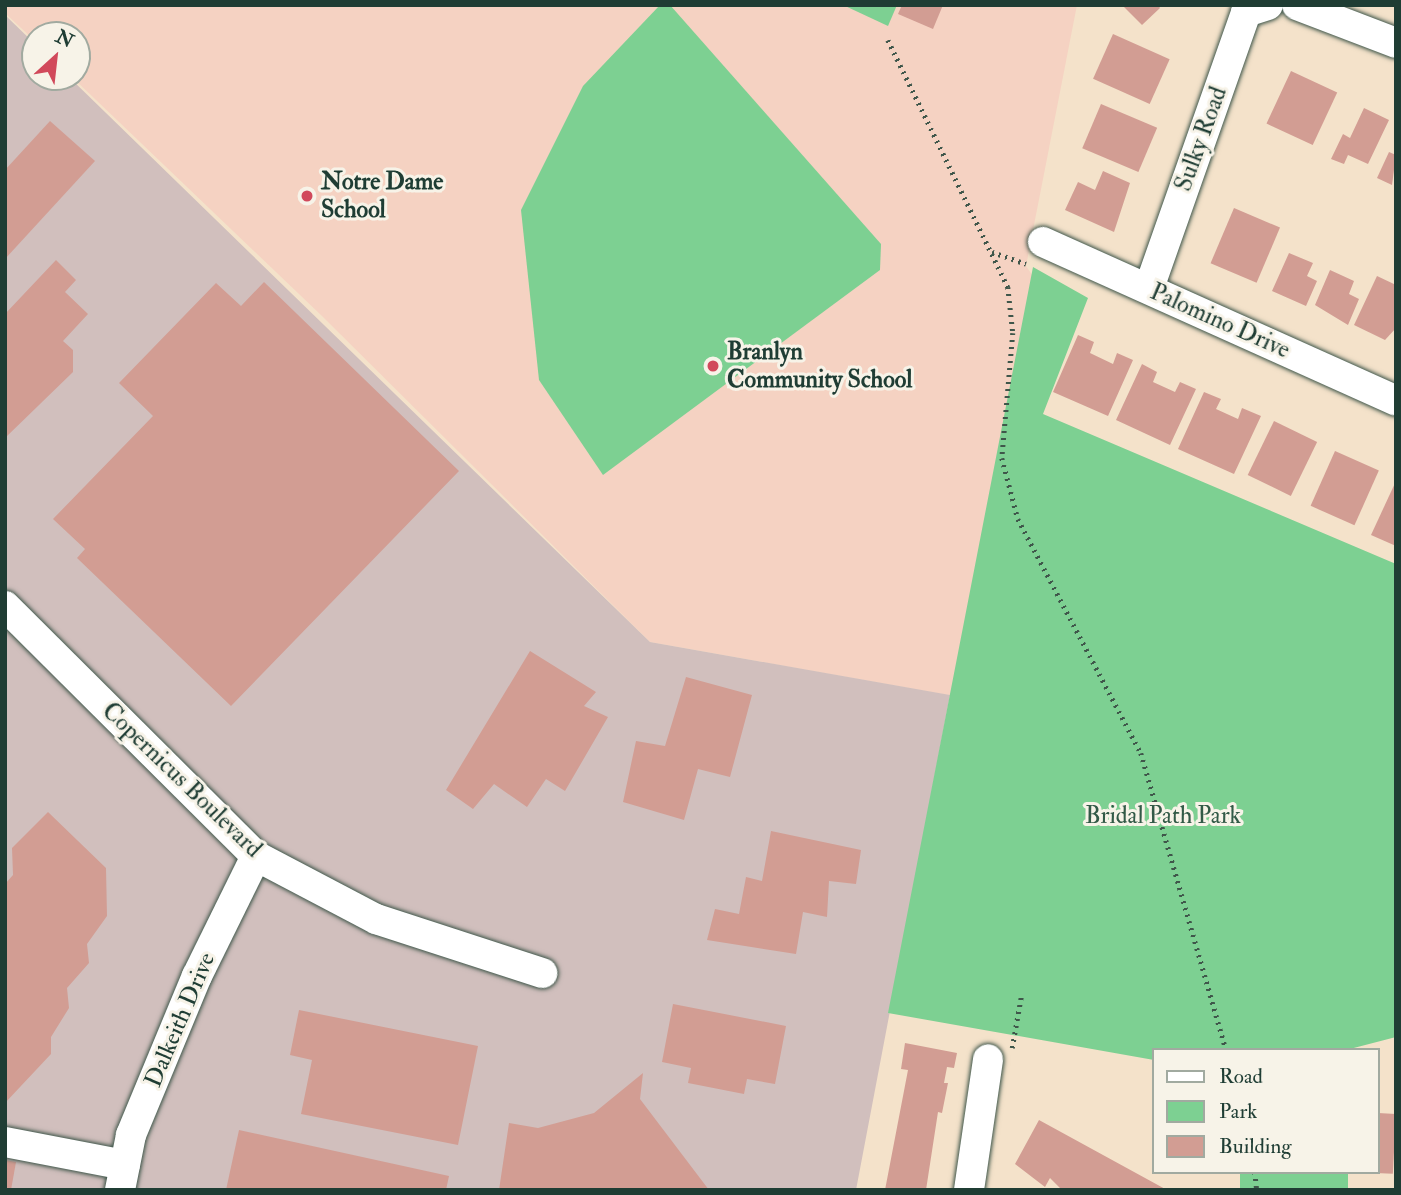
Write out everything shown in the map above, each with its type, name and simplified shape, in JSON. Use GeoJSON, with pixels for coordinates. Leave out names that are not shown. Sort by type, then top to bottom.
{"type":"FeatureCollection","features":[{"type":"Feature","properties":{"kind":"street","name":"Sulky Road"},"geometry":{"type":"LineString","coordinates":[[1149,288],[1247,12],[1268,5]]}},
{"type":"Feature","properties":{"kind":"street"},"geometry":{"type":"LineString","coordinates":[[1297,5],[1396,43]]}},
{"type":"Feature","properties":{"kind":"street","name":"Palomino Drive"},"geometry":{"type":"LineString","coordinates":[[1042,243],[1149,288],[1396,401]]}},
{"type":"Feature","properties":{"kind":"street","name":"Copernicus Boulevard"},"geometry":{"type":"LineString","coordinates":[[5,606],[256,856],[376,919],[542,972]]}},
{"type":"Feature","properties":{"kind":"street","name":"Dalkeith Drive"},"geometry":{"type":"LineString","coordinates":[[123,1177],[131,1135],[197,976],[256,856]]}},
{"type":"Feature","properties":{"kind":"street"},"geometry":{"type":"LineString","coordinates":[[969,1190],[988,1059]]}},
{"type":"Feature","properties":{"kind":"street"},"geometry":{"type":"LineString","coordinates":[[5,1142],[123,1177]]}},
{"type":"Feature","properties":{"kind":"path"},"geometry":{"type":"LineString","coordinates":[[888,40],[1008,287],[1013,333],[1002,458],[1018,519],[1141,753],[1225,1048]]}},
{"type":"Feature","properties":{"kind":"path"},"geometry":{"type":"LineString","coordinates":[[988,1059],[1010,1060],[1021,997]]}},
{"type":"Feature","properties":{"kind":"shaded area","name":"Branlyn Community School"},"geometry":{"type":"Polygon","coordinates":[[[5,5],[1077,5],[1026,266],[1062,319],[982,701],[650,642],[322,316],[87,91],[91,91],[91,21],[21,21],[21,28],[5,13],[5,5]]]}},
{"type":"Feature","properties":{"kind":"shaded area"},"geometry":{"type":"Polygon","coordinates":[[[5,15],[21,30],[21,91],[83,91],[650,642],[950,695],[856,1190],[5,1190],[5,15]]]}},
{"type":"Feature","properties":{"kind":"green space"},"geometry":{"type":"Polygon","coordinates":[[[660,5],[670,5],[881,244],[880,270],[603,475],[539,380],[521,210],[583,86],[660,5]]]}},
{"type":"Feature","properties":{"kind":"green space"},"geometry":{"type":"Polygon","coordinates":[[[843,5],[897,5],[888,26],[843,5]]]}},
{"type":"Feature","properties":{"kind":"green space","name":"Bridal Path Park"},"geometry":{"type":"Polygon","coordinates":[[[1033,267],[1088,298],[1043,414],[1396,564],[1396,1037],[1354,1048],[1152,1048],[1152,1060],[888,1013],[1033,267]]]}},
{"type":"Feature","properties":{"kind":"green space"},"geometry":{"type":"Polygon","coordinates":[[[1240,1174],[1348,1174],[1348,1190],[1240,1190],[1240,1174]]]}},
{"type":"Feature","properties":{"kind":"building"},"geometry":{"type":"Polygon","coordinates":[[[902,5],[943,5],[933,29],[898,14],[902,5]]]}},
{"type":"Feature","properties":{"kind":"building"},"geometry":{"type":"Polygon","coordinates":[[[1122,5],[1158,5],[1160,8],[1142,25],[1122,5]]]}},
{"type":"Feature","properties":{"kind":"building"},"geometry":{"type":"Polygon","coordinates":[[[1113,34],[1170,59],[1150,104],[1093,79],[1113,34]]]}},
{"type":"Feature","properties":{"kind":"building"},"geometry":{"type":"Polygon","coordinates":[[[1291,71],[1337,93],[1313,145],[1266,124],[1291,71]]]}},
{"type":"Feature","properties":{"kind":"building"},"geometry":{"type":"Polygon","coordinates":[[[1101,104],[1157,128],[1138,172],[1082,148],[1101,104]]]}},
{"type":"Feature","properties":{"kind":"building"},"geometry":{"type":"Polygon","coordinates":[[[1364,108],[1389,120],[1368,164],[1348,155],[1344,164],[1331,159],[1343,134],[1350,138],[1364,108]]]}},
{"type":"Feature","properties":{"kind":"building"},"geometry":{"type":"Polygon","coordinates":[[[50,121],[95,161],[5,259],[5,170],[50,121]]]}},
{"type":"Feature","properties":{"kind":"building"},"geometry":{"type":"Polygon","coordinates":[[[1389,152],[1396,155],[1392,185],[1377,178],[1389,152]]]}},
{"type":"Feature","properties":{"kind":"building"},"geometry":{"type":"Polygon","coordinates":[[[1103,171],[1130,183],[1114,232],[1065,210],[1078,182],[1095,190],[1103,171]]]}},
{"type":"Feature","properties":{"kind":"building"},"geometry":{"type":"Polygon","coordinates":[[[1234,208],[1280,228],[1257,283],[1211,263],[1234,208]]]}},
{"type":"Feature","properties":{"kind":"building"},"geometry":{"type":"Polygon","coordinates":[[[1289,253],[1313,263],[1307,276],[1317,281],[1306,306],[1272,291],[1289,253]]]}},
{"type":"Feature","properties":{"kind":"building"},"geometry":{"type":"Polygon","coordinates":[[[56,260],[76,280],[65,292],[88,314],[63,341],[73,350],[73,372],[5,438],[5,314],[56,260]]]}},
{"type":"Feature","properties":{"kind":"building"},"geometry":{"type":"Polygon","coordinates":[[[1330,270],[1354,281],[1349,294],[1359,299],[1348,325],[1315,305],[1330,270]]]}},
{"type":"Feature","properties":{"kind":"building"},"geometry":{"type":"Polygon","coordinates":[[[1377,276],[1396,285],[1396,328],[1385,340],[1354,325],[1377,276]]]}},
{"type":"Feature","properties":{"kind":"building"},"geometry":{"type":"Polygon","coordinates":[[[264,282],[459,471],[231,706],[77,558],[85,549],[53,519],[153,416],[119,383],[216,283],[241,306],[264,282]]]}},
{"type":"Feature","properties":{"kind":"building"},"geometry":{"type":"Polygon","coordinates":[[[1078,335],[1094,342],[1090,353],[1113,364],[1117,353],[1133,360],[1108,416],[1053,392],[1078,335]]]}},
{"type":"Feature","properties":{"kind":"building"},"geometry":{"type":"Polygon","coordinates":[[[1142,364],[1157,372],[1153,382],[1175,392],[1180,382],[1196,389],[1170,445],[1116,420],[1142,364]]]}},
{"type":"Feature","properties":{"kind":"building"},"geometry":{"type":"Polygon","coordinates":[[[1204,392],[1221,399],[1216,409],[1238,419],[1242,408],[1261,416],[1234,474],[1178,449],[1204,392]]]}},
{"type":"Feature","properties":{"kind":"building"},"geometry":{"type":"Polygon","coordinates":[[[1274,421],[1317,442],[1291,496],[1248,475],[1274,421]]]}},
{"type":"Feature","properties":{"kind":"building"},"geometry":{"type":"Polygon","coordinates":[[[1335,451],[1379,471],[1354,525],[1311,506],[1335,451]]]}},
{"type":"Feature","properties":{"kind":"building"},"geometry":{"type":"Polygon","coordinates":[[[1396,481],[1396,546],[1371,535],[1396,481]]]}},
{"type":"Feature","properties":{"kind":"building"},"geometry":{"type":"Polygon","coordinates":[[[530,651],[596,692],[584,706],[608,717],[565,791],[546,779],[527,807],[494,784],[473,809],[446,790],[530,651]]]}},
{"type":"Feature","properties":{"kind":"building"},"geometry":{"type":"Polygon","coordinates":[[[686,677],[752,695],[730,777],[698,769],[684,820],[623,802],[636,741],[665,746],[686,677]]]}},
{"type":"Feature","properties":{"kind":"building"},"geometry":{"type":"Polygon","coordinates":[[[48,812],[106,868],[107,916],[87,944],[89,963],[67,988],[69,1008],[51,1037],[51,1054],[5,1103],[5,884],[13,875],[12,848],[48,812]]]}},
{"type":"Feature","properties":{"kind":"building"},"geometry":{"type":"Polygon","coordinates":[[[771,831],[861,850],[856,884],[829,881],[827,917],[803,912],[796,954],[707,940],[715,909],[739,914],[746,877],[762,881],[771,831]]]}},
{"type":"Feature","properties":{"kind":"building"},"geometry":{"type":"Polygon","coordinates":[[[673,1004],[786,1026],[775,1084],[747,1079],[744,1094],[688,1083],[691,1068],[662,1062],[673,1004]]]}},
{"type":"Feature","properties":{"kind":"building"},"geometry":{"type":"Polygon","coordinates":[[[299,1010],[478,1046],[458,1145],[301,1114],[312,1060],[290,1055],[299,1010]]]}},
{"type":"Feature","properties":{"kind":"building"},"geometry":{"type":"Polygon","coordinates":[[[905,1043],[957,1053],[954,1068],[947,1067],[944,1083],[948,1083],[942,1113],[938,1112],[926,1190],[885,1190],[908,1070],[901,1069],[905,1043]]]}},
{"type":"Feature","properties":{"kind":"building"},"geometry":{"type":"Polygon","coordinates":[[[643,1073],[640,1099],[709,1190],[499,1190],[509,1123],[538,1128],[594,1113],[643,1073]]]}},
{"type":"Feature","properties":{"kind":"building"},"geometry":{"type":"Polygon","coordinates":[[[1380,1113],[1396,1114],[1393,1174],[1380,1173],[1380,1113]]]}},
{"type":"Feature","properties":{"kind":"building"},"geometry":{"type":"Polygon","coordinates":[[[1039,1120],[1167,1190],[1062,1190],[1050,1178],[1045,1187],[1015,1164],[1039,1120]]]}},
{"type":"Feature","properties":{"kind":"building"},"geometry":{"type":"Polygon","coordinates":[[[239,1130],[449,1176],[446,1190],[226,1190],[239,1130]]]}},
{"type":"Feature","properties":{"kind":"building"},"geometry":{"type":"Polygon","coordinates":[[[5,1160],[16,1162],[11,1190],[5,1190],[5,1160]]]}},
{"type":"Feature","properties":{"kind":"place","name":"Notre Dame School"},"geometry":{"type":"Point","coordinates":[307,196]}},
{"type":"Feature","properties":{"kind":"place","name":"Branlyn Community School"},"geometry":{"type":"Point","coordinates":[713,366]}}]}
